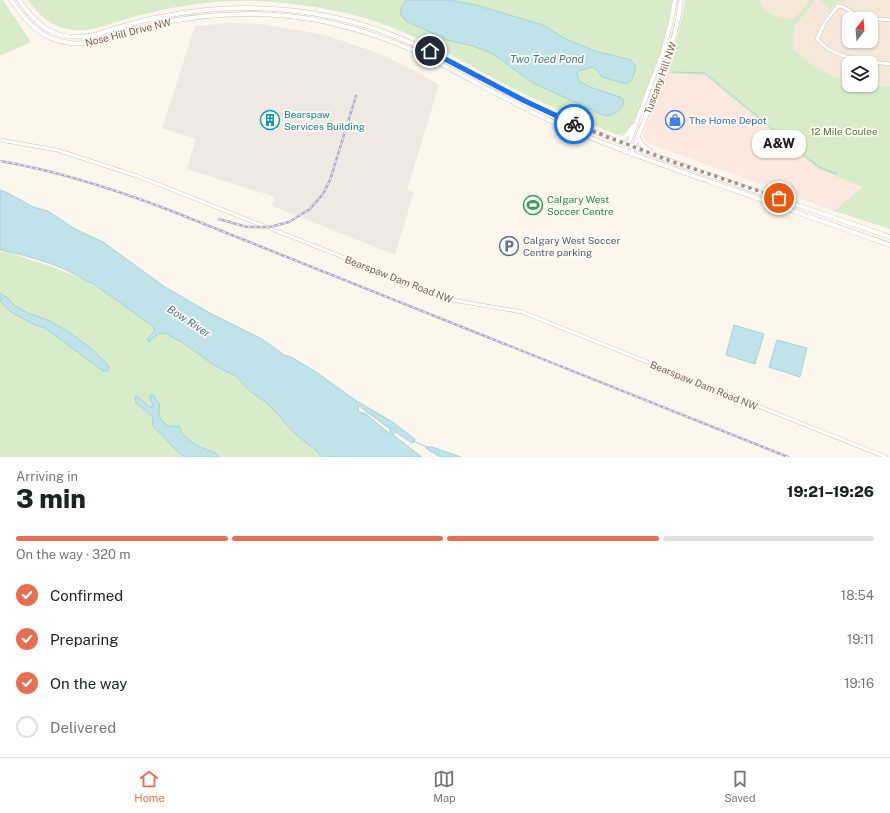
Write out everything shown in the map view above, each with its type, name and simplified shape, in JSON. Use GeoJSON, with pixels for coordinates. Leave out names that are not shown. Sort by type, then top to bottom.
{"type":"FeatureCollection","features":[{"type":"Feature","properties":{"kind":"street","name":"Nose Hill Drive NW"},"geometry":{"type":"LineString","coordinates":[[11,0],[33,28],[50,38],[69,43],[90,42],[147,26],[215,15],[273,15],[310,19],[345,27],[383,38],[417,52],[536,114],[625,152],[890,244]]}},
{"type":"Feature","properties":{"kind":"street","name":"Nose Hill Drive NW"},"geometry":{"type":"LineString","coordinates":[[19,0],[32,18],[44,27],[60,34],[72,37],[84,37],[159,17],[221,8],[276,9],[307,12],[340,19],[375,29],[408,41],[537,107],[628,145],[890,237]]}},
{"type":"Feature","properties":{"kind":"street","name":"Tuscany Hill NW"},"geometry":{"type":"LineString","coordinates":[[625,152],[663,52],[675,0]]}},
{"type":"Feature","properties":{"kind":"street","name":"Tuscany Hill NW"},"geometry":{"type":"LineString","coordinates":[[631,154],[671,48],[682,0]]}},
{"type":"Feature","properties":{"kind":"street"},"geometry":{"type":"LineString","coordinates":[[890,20],[865,17],[856,14],[843,6],[838,6],[825,22],[817,39],[820,43],[842,55],[890,64]]}},
{"type":"Feature","properties":{"kind":"street"},"geometry":{"type":"LineString","coordinates":[[616,140],[625,137],[638,117]]}},
{"type":"Feature","properties":{"kind":"street"},"geometry":{"type":"LineString","coordinates":[[638,137],[639,142],[644,148],[668,160]]}},
{"type":"Feature","properties":{"kind":"street","name":"Bearspaw Dam Road NW"},"geometry":{"type":"LineString","coordinates":[[0,140],[57,150],[137,176],[452,300],[522,312],[886,457]]}},
{"type":"Feature","properties":{"kind":"shaded area"},"geometry":{"type":"Polygon","coordinates":[[[761,0],[890,0],[890,87],[878,85],[878,56],[842,56],[842,80],[835,79],[794,51],[788,19],[776,17],[765,11],[761,0]]]}},
{"type":"Feature","properties":{"kind":"shaded area"},"geometry":{"type":"Polygon","coordinates":[[[229,23],[262,24],[325,35],[378,53],[417,72],[439,85],[407,190],[414,192],[395,255],[272,206],[275,197],[187,169],[196,139],[162,128],[195,26],[229,23]]]}},
{"type":"Feature","properties":{"kind":"shaded area"},"geometry":{"type":"Polygon","coordinates":[[[666,73],[704,75],[818,169],[863,188],[834,211],[647,143],[643,136],[666,73]]]}},
{"type":"Feature","properties":{"kind":"green space"},"geometry":{"type":"Polygon","coordinates":[[[0,0],[3,0],[31,42],[0,56],[0,0]]]}},
{"type":"Feature","properties":{"kind":"green space"},"geometry":{"type":"Polygon","coordinates":[[[28,0],[672,0],[668,28],[656,67],[630,129],[621,135],[615,134],[560,111],[506,85],[452,55],[415,37],[377,22],[345,13],[282,3],[228,1],[169,8],[98,28],[73,30],[53,24],[47,20],[28,0]]]}},
{"type":"Feature","properties":{"kind":"green space","name":"12 Mile Coulee"},"geometry":{"type":"Polygon","coordinates":[[[685,0],[761,0],[762,5],[772,15],[792,19],[800,13],[809,0],[815,0],[795,26],[792,40],[794,50],[808,62],[835,78],[842,79],[842,92],[878,92],[878,85],[890,87],[890,229],[834,211],[862,187],[818,169],[704,75],[666,73],[682,18],[685,0]]]}},
{"type":"Feature","properties":{"kind":"green space"},"geometry":{"type":"Polygon","coordinates":[[[818,0],[846,0],[844,2],[837,2],[830,10],[818,0]]]}},
{"type":"Feature","properties":{"kind":"green space"},"geometry":{"type":"Polygon","coordinates":[[[0,252],[10,253],[81,278],[240,374],[327,457],[0,457],[0,252]]]}},
{"type":"Feature","properties":{"kind":"water","name":"Two Toed Pond"},"geometry":{"type":"Polygon","coordinates":[[[450,0],[476,5],[543,25],[564,38],[595,51],[631,60],[636,66],[632,79],[626,84],[602,77],[595,68],[591,67],[579,71],[577,74],[579,81],[590,87],[620,97],[624,100],[624,103],[615,113],[605,116],[533,83],[493,54],[473,46],[447,40],[406,21],[401,14],[401,9],[405,1],[450,0]]]}},
{"type":"Feature","properties":{"kind":"water","name":"Bow River"},"geometry":{"type":"Polygon","coordinates":[[[0,190],[33,207],[48,211],[75,229],[103,242],[165,287],[208,312],[262,339],[284,355],[291,357],[316,372],[355,400],[391,421],[415,439],[412,443],[395,432],[393,435],[422,457],[322,457],[317,451],[295,434],[267,403],[251,392],[236,376],[215,366],[185,344],[165,333],[158,334],[149,342],[147,339],[154,332],[154,327],[92,283],[46,262],[0,250],[0,190]],[[359,405],[358,410],[360,412],[366,414],[390,434],[390,429],[359,405]]]}},
{"type":"Feature","properties":{"kind":"water"},"geometry":{"type":"Polygon","coordinates":[[[0,293],[8,298],[14,305],[28,313],[50,321],[69,332],[92,349],[109,366],[108,371],[103,371],[45,328],[35,325],[11,312],[0,301],[0,293]]]}},
{"type":"Feature","properties":{"kind":"water"},"geometry":{"type":"Polygon","coordinates":[[[734,325],[764,334],[755,364],[726,355],[734,325]]]}},
{"type":"Feature","properties":{"kind":"water"},"geometry":{"type":"Polygon","coordinates":[[[777,340],[807,348],[800,377],[769,367],[777,340]]]}},
{"type":"Feature","properties":{"kind":"water"},"geometry":{"type":"Polygon","coordinates":[[[154,395],[160,404],[159,414],[163,422],[169,426],[179,426],[182,434],[196,445],[217,454],[219,457],[185,457],[180,454],[152,425],[153,419],[151,415],[136,403],[135,397],[138,397],[151,408],[153,404],[150,396],[154,395]]]}},
{"type":"Feature","properties":{"kind":"water"},"geometry":{"type":"Polygon","coordinates":[[[426,447],[432,447],[461,457],[440,457],[426,447]]]}},
{"type":"Feature","properties":{"kind":"waterway"},"geometry":{"type":"LineString","coordinates":[[673,72],[705,73],[819,167],[837,174]]}},
{"type":"Feature","properties":{"kind":"waterway"},"geometry":{"type":"LineString","coordinates":[[413,441],[427,447]]}},
{"type":"Feature","properties":{"kind":"railway"},"geometry":{"type":"LineString","coordinates":[[219,219],[247,227],[270,227],[289,222],[310,209],[323,194],[330,180],[356,96]]}},
{"type":"Feature","properties":{"kind":"railway"},"geometry":{"type":"LineString","coordinates":[[0,161],[86,181],[169,210],[788,457]]}},
{"type":"Feature","properties":{"kind":"way so far"},"geometry":{"type":"LineString","coordinates":[[574,124],[668,160],[779,198]]}},
{"type":"Feature","properties":{"kind":"place","name":"Bearspaw Services Building"},"geometry":{"type":"Point","coordinates":[270,120]}},
{"type":"Feature","properties":{"kind":"place","name":"The Home Depot"},"geometry":{"type":"Point","coordinates":[675,120]}},
{"type":"Feature","properties":{"kind":"place","name":"A&W"},"geometry":{"type":"Point","coordinates":[779,198]}},
{"type":"Feature","properties":{"kind":"place","name":"Calgary West Soccer Centre"},"geometry":{"type":"Point","coordinates":[533,205]}},
{"type":"Feature","properties":{"kind":"place","name":"Calgary West Soccer Centre parking"},"geometry":{"type":"Point","coordinates":[509,246]}},
{"type":"Feature","properties":{"kind":"route"},"geometry":{"type":"LineString","coordinates":[[430,51],[525,101],[574,124]]}}]}
